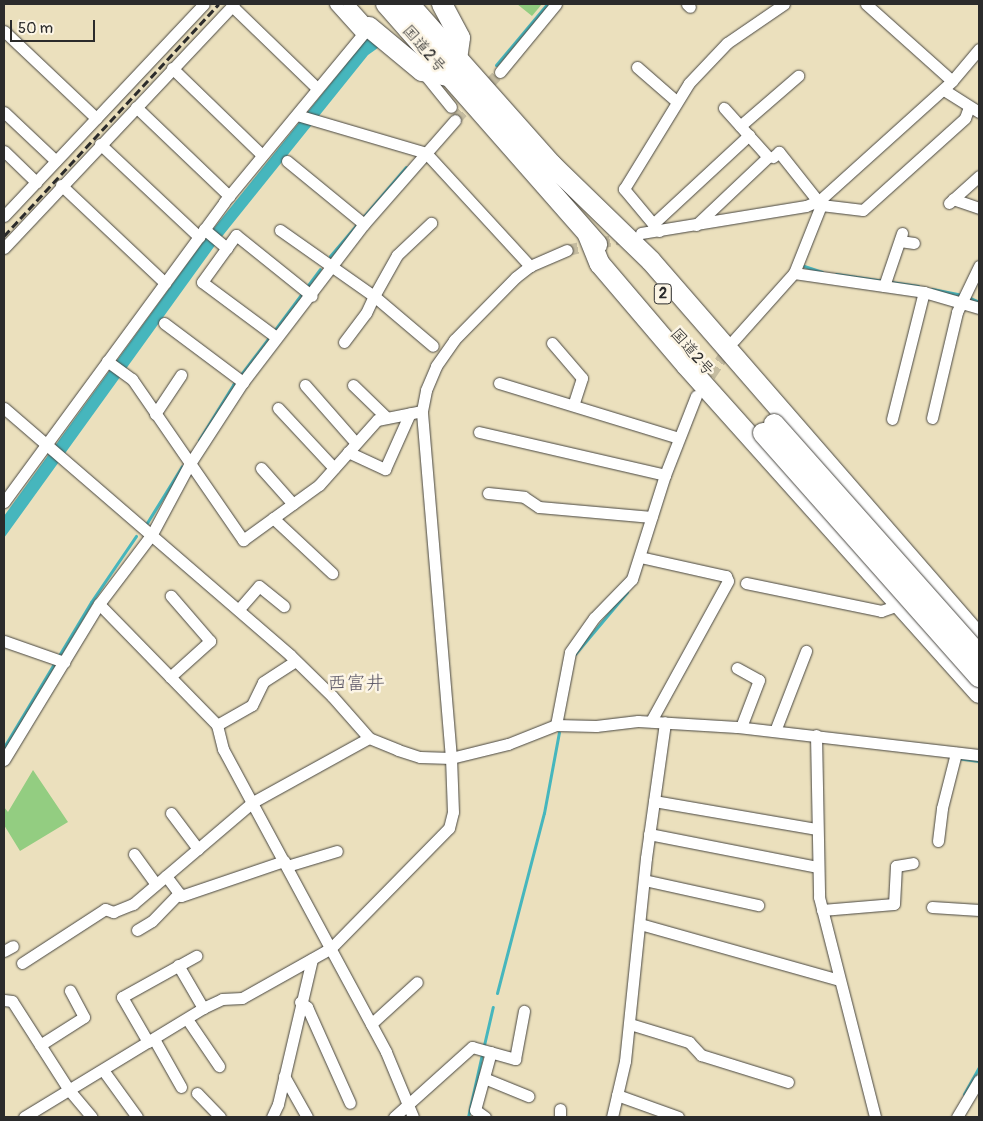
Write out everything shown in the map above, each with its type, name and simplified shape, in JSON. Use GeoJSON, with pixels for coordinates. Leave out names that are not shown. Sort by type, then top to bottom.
{"type":"FeatureCollection","features":[{"type":"Feature","properties":{"kind":"highway"},"geometry":{"type":"LineString","coordinates":[[379,4],[415,39]]}},
{"type":"Feature","properties":{"kind":"highway","name":"国道2号"},"geometry":{"type":"LineString","coordinates":[[386,4],[415,39],[452,68],[551,164],[769,429],[979,678]]}},
{"type":"Feature","properties":{"kind":"highway","name":"国道2号"},"geometry":{"type":"LineString","coordinates":[[409,4],[452,68],[588,234],[979,655]]}},
{"type":"Feature","properties":{"kind":"highway"},"geometry":{"type":"LineString","coordinates":[[366,30],[422,71],[452,68],[460,38],[442,4]]}},
{"type":"Feature","properties":{"kind":"highway"},"geometry":{"type":"LineString","coordinates":[[551,164],[651,260],[973,626],[931,641]]}},
{"type":"Feature","properties":{"kind":"highway"},"geometry":{"type":"LineString","coordinates":[[588,234],[600,264],[898,605],[979,693]]}},
{"type":"Feature","properties":{"kind":"street"},"geometry":{"type":"LineString","coordinates":[[4,216],[204,4]]}},
{"type":"Feature","properties":{"kind":"street"},"geometry":{"type":"LineString","coordinates":[[335,4],[366,30]]}},
{"type":"Feature","properties":{"kind":"street"},"geometry":{"type":"LineString","coordinates":[[348,4],[366,30]]}},
{"type":"Feature","properties":{"kind":"street"},"geometry":{"type":"LineString","coordinates":[[500,72],[556,4]]}},
{"type":"Feature","properties":{"kind":"street"},"geometry":{"type":"LineString","coordinates":[[656,228],[624,189],[676,101],[727,43],[784,4]]}},
{"type":"Feature","properties":{"kind":"street"},"geometry":{"type":"LineString","coordinates":[[641,234],[656,228],[696,225],[820,203],[863,210],[965,118],[977,110],[948,86],[866,4]]}},
{"type":"Feature","properties":{"kind":"street"},"geometry":{"type":"LineString","coordinates":[[4,248],[233,5],[317,88]]}},
{"type":"Feature","properties":{"kind":"street"},"geometry":{"type":"LineString","coordinates":[[4,30],[96,118]]}},
{"type":"Feature","properties":{"kind":"street"},"geometry":{"type":"LineString","coordinates":[[4,502],[110,363],[165,283],[229,196],[262,155],[298,116],[317,88],[366,30]]}},
{"type":"Feature","properties":{"kind":"street"},"geometry":{"type":"LineString","coordinates":[[734,340],[794,273],[820,203],[948,86],[979,49]]}},
{"type":"Feature","properties":{"kind":"street"},"geometry":{"type":"LineString","coordinates":[[637,67],[676,101]]}},
{"type":"Feature","properties":{"kind":"street"},"geometry":{"type":"LineString","coordinates":[[172,68],[262,155]]}},
{"type":"Feature","properties":{"kind":"street"},"geometry":{"type":"LineString","coordinates":[[422,71],[451,107]]}},
{"type":"Feature","properties":{"kind":"street"},"geometry":{"type":"LineString","coordinates":[[740,126],[798,76]]}},
{"type":"Feature","properties":{"kind":"street"},"geometry":{"type":"LineString","coordinates":[[136,107],[229,196]]}},
{"type":"Feature","properties":{"kind":"street"},"geometry":{"type":"LineString","coordinates":[[696,225],[768,157],[724,108]]}},
{"type":"Feature","properties":{"kind":"street"},"geometry":{"type":"LineString","coordinates":[[4,112],[56,161]]}},
{"type":"Feature","properties":{"kind":"street"},"geometry":{"type":"LineString","coordinates":[[298,116],[423,151],[530,266]]}},
{"type":"Feature","properties":{"kind":"street"},"geometry":{"type":"LineString","coordinates":[[4,760],[60,660],[99,604],[152,534],[188,464],[306,292],[329,267],[423,151],[455,120]]}},
{"type":"Feature","properties":{"kind":"street"},"geometry":{"type":"LineString","coordinates":[[656,228],[748,135]]}},
{"type":"Feature","properties":{"kind":"street"},"geometry":{"type":"LineString","coordinates":[[100,144],[203,233],[223,245]]}},
{"type":"Feature","properties":{"kind":"street"},"geometry":{"type":"LineString","coordinates":[[4,151],[36,182]]}},
{"type":"Feature","properties":{"kind":"street"},"geometry":{"type":"LineString","coordinates":[[773,157],[779,152],[820,203]]}},
{"type":"Feature","properties":{"kind":"street"},"geometry":{"type":"LineString","coordinates":[[287,161],[363,224]]}},
{"type":"Feature","properties":{"kind":"street"},"geometry":{"type":"LineString","coordinates":[[979,176],[951,201],[979,208]]}},
{"type":"Feature","properties":{"kind":"street"},"geometry":{"type":"LineString","coordinates":[[62,185],[165,283]]}},
{"type":"Feature","properties":{"kind":"street"},"geometry":{"type":"LineString","coordinates":[[344,342],[366,313],[397,255],[431,223]]}},
{"type":"Feature","properties":{"kind":"street"},"geometry":{"type":"LineString","coordinates":[[280,230],[329,267],[374,296],[433,346]]}},
{"type":"Feature","properties":{"kind":"street"},"geometry":{"type":"LineString","coordinates":[[276,337],[202,282],[223,245],[236,234],[306,292]]}},
{"type":"Feature","properties":{"kind":"street"},"geometry":{"type":"LineString","coordinates":[[884,286],[901,237],[914,242]]}},
{"type":"Feature","properties":{"kind":"street"},"geometry":{"type":"LineString","coordinates":[[24,1117],[203,1008],[222,999],[242,998],[331,948],[449,828],[453,812],[451,758],[422,411],[436,366],[454,340],[530,266],[567,250]]}},
{"type":"Feature","properties":{"kind":"street"},"geometry":{"type":"LineString","coordinates":[[932,418],[957,312],[979,266]]}},
{"type":"Feature","properties":{"kind":"street"},"geometry":{"type":"LineString","coordinates":[[794,273],[924,292],[979,308]]}},
{"type":"Feature","properties":{"kind":"street"},"geometry":{"type":"LineString","coordinates":[[892,419],[924,292]]}},
{"type":"Feature","properties":{"kind":"street"},"geometry":{"type":"LineString","coordinates":[[164,323],[243,382]]}},
{"type":"Feature","properties":{"kind":"street"},"geometry":{"type":"LineString","coordinates":[[552,343],[582,378],[573,405]]}},
{"type":"Feature","properties":{"kind":"street"},"geometry":{"type":"LineString","coordinates":[[110,363],[132,380],[180,453],[244,540],[319,485],[377,420],[422,411]]}},
{"type":"Feature","properties":{"kind":"street"},"geometry":{"type":"LineString","coordinates":[[155,414],[181,375]]}},
{"type":"Feature","properties":{"kind":"street"},"geometry":{"type":"LineString","coordinates":[[499,383],[678,438]]}},
{"type":"Feature","properties":{"kind":"street"},"geometry":{"type":"LineString","coordinates":[[305,385],[352,448],[385,469],[410,413]]}},
{"type":"Feature","properties":{"kind":"street"},"geometry":{"type":"LineString","coordinates":[[353,385],[386,418]]}},
{"type":"Feature","properties":{"kind":"street"},"geometry":{"type":"LineString","coordinates":[[556,725],[570,652],[594,618],[632,579],[644,558],[652,517],[665,475],[696,396]]}},
{"type":"Feature","properties":{"kind":"street"},"geometry":{"type":"LineString","coordinates":[[4,408],[47,447],[152,534],[239,610],[332,696],[369,738],[420,757],[451,758],[508,744],[556,725],[596,726],[651,721],[740,727],[816,735],[955,756],[979,755]]}},
{"type":"Feature","properties":{"kind":"street"},"geometry":{"type":"LineString","coordinates":[[278,408],[334,468]]}},
{"type":"Feature","properties":{"kind":"street"},"geometry":{"type":"LineString","coordinates":[[479,432],[665,475]]}},
{"type":"Feature","properties":{"kind":"street"},"geometry":{"type":"LineString","coordinates":[[261,468],[293,504]]}},
{"type":"Feature","properties":{"kind":"street"},"geometry":{"type":"LineString","coordinates":[[488,493],[524,497],[539,507],[652,517]]}},
{"type":"Feature","properties":{"kind":"street"},"geometry":{"type":"LineString","coordinates":[[273,518],[332,573]]}},
{"type":"Feature","properties":{"kind":"street"},"geometry":{"type":"LineString","coordinates":[[644,558],[726,576],[728,581],[651,721]]}},
{"type":"Feature","properties":{"kind":"street"},"geometry":{"type":"LineString","coordinates":[[746,583],[881,611],[898,605]]}},
{"type":"Feature","properties":{"kind":"street"},"geometry":{"type":"LineString","coordinates":[[239,610],[259,586],[284,606]]}},
{"type":"Feature","properties":{"kind":"street"},"geometry":{"type":"LineString","coordinates":[[170,677],[210,641],[171,596]]}},
{"type":"Feature","properties":{"kind":"street"},"geometry":{"type":"LineString","coordinates":[[99,604],[217,725],[223,750],[253,802],[371,1024],[409,1103],[413,1117]]}},
{"type":"Feature","properties":{"kind":"street"},"geometry":{"type":"LineString","coordinates":[[4,641],[60,660]]}},
{"type":"Feature","properties":{"kind":"street"},"geometry":{"type":"LineString","coordinates":[[775,731],[806,651]]}},
{"type":"Feature","properties":{"kind":"street"},"geometry":{"type":"LineString","coordinates":[[217,725],[252,705],[263,682],[295,661]]}},
{"type":"Feature","properties":{"kind":"street"},"geometry":{"type":"LineString","coordinates":[[737,668],[759,680],[740,727]]}},
{"type":"Feature","properties":{"kind":"street"},"geometry":{"type":"LineString","coordinates":[[612,1117],[630,1024],[649,834],[665,722]]}},
{"type":"Feature","properties":{"kind":"street"},"geometry":{"type":"LineString","coordinates":[[816,735],[817,867],[822,910],[875,1117]]}},
{"type":"Feature","properties":{"kind":"street"},"geometry":{"type":"LineString","coordinates":[[22,963],[105,909],[113,912],[132,904],[253,802],[369,738]]}},
{"type":"Feature","properties":{"kind":"street"},"geometry":{"type":"LineString","coordinates":[[938,841],[955,756]]}},
{"type":"Feature","properties":{"kind":"street"},"geometry":{"type":"LineString","coordinates":[[654,801],[816,829]]}},
{"type":"Feature","properties":{"kind":"street"},"geometry":{"type":"LineString","coordinates":[[171,813],[198,849]]}},
{"type":"Feature","properties":{"kind":"street"},"geometry":{"type":"LineString","coordinates":[[649,834],[817,867]]}},
{"type":"Feature","properties":{"kind":"street"},"geometry":{"type":"LineString","coordinates":[[166,876],[181,896],[286,864],[337,851]]}},
{"type":"Feature","properties":{"kind":"street"},"geometry":{"type":"LineString","coordinates":[[134,854],[156,884]]}},
{"type":"Feature","properties":{"kind":"street"},"geometry":{"type":"LineString","coordinates":[[822,910],[894,904],[896,866],[913,863]]}},
{"type":"Feature","properties":{"kind":"street"},"geometry":{"type":"LineString","coordinates":[[644,880],[758,905]]}},
{"type":"Feature","properties":{"kind":"street"},"geometry":{"type":"LineString","coordinates":[[137,930],[157,916],[179,893]]}},
{"type":"Feature","properties":{"kind":"street"},"geometry":{"type":"LineString","coordinates":[[932,907],[979,910]]}},
{"type":"Feature","properties":{"kind":"street"},"geometry":{"type":"LineString","coordinates":[[640,924],[839,980]]}},
{"type":"Feature","properties":{"kind":"street"},"geometry":{"type":"LineString","coordinates":[[181,1088],[122,997],[196,956]]}},
{"type":"Feature","properties":{"kind":"street"},"geometry":{"type":"LineString","coordinates":[[272,1117],[284,1076],[300,1002],[312,958]]}},
{"type":"Feature","properties":{"kind":"street"},"geometry":{"type":"LineString","coordinates":[[178,965],[203,1008]]}},
{"type":"Feature","properties":{"kind":"street"},"geometry":{"type":"LineString","coordinates":[[371,1024],[417,982]]}},
{"type":"Feature","properties":{"kind":"street"},"geometry":{"type":"LineString","coordinates":[[40,1045],[84,1017],[70,991]]}},
{"type":"Feature","properties":{"kind":"street"},"geometry":{"type":"LineString","coordinates":[[4,1000],[12,1001],[69,1090],[92,1117]]}},
{"type":"Feature","properties":{"kind":"street"},"geometry":{"type":"LineString","coordinates":[[300,1002],[307,1007],[350,1103]]}},
{"type":"Feature","properties":{"kind":"street"},"geometry":{"type":"LineString","coordinates":[[394,1117],[472,1047],[514,1059],[524,1011]]}},
{"type":"Feature","properties":{"kind":"street"},"geometry":{"type":"LineString","coordinates":[[187,1019],[219,1066]]}},
{"type":"Feature","properties":{"kind":"street"},"geometry":{"type":"LineString","coordinates":[[630,1024],[689,1042],[701,1055],[788,1082]]}},
{"type":"Feature","properties":{"kind":"street"},"geometry":{"type":"LineString","coordinates":[[485,1117],[475,1110],[491,1052]]}},
{"type":"Feature","properties":{"kind":"street"},"geometry":{"type":"LineString","coordinates":[[103,1070],[137,1117]]}},
{"type":"Feature","properties":{"kind":"street"},"geometry":{"type":"LineString","coordinates":[[284,1076],[307,1117]]}},
{"type":"Feature","properties":{"kind":"street"},"geometry":{"type":"LineString","coordinates":[[484,1078],[528,1096]]}},
{"type":"Feature","properties":{"kind":"street"},"geometry":{"type":"LineString","coordinates":[[957,1117],[979,1080]]}},
{"type":"Feature","properties":{"kind":"street"},"geometry":{"type":"LineString","coordinates":[[197,1093],[220,1117]]}},
{"type":"Feature","properties":{"kind":"street"},"geometry":{"type":"LineString","coordinates":[[617,1095],[678,1117]]}},
{"type":"Feature","properties":{"kind":"green space"},"geometry":{"type":"Polygon","coordinates":[[[517,4],[542,4],[532,16],[517,4]]]}},
{"type":"Feature","properties":{"kind":"green space"},"geometry":{"type":"Polygon","coordinates":[[[33,770],[68,822],[20,851],[4,825],[4,807],[8,812],[33,770]]]}},
{"type":"Feature","properties":{"kind":"water"},"geometry":{"type":"Polygon","coordinates":[[[369,36],[382,45],[368,55],[216,244],[4,538],[4,516],[206,238],[369,36]]]}},
{"type":"Feature","properties":{"kind":"waterway"},"geometry":{"type":"LineString","coordinates":[[496,65],[547,4]]}},
{"type":"Feature","properties":{"kind":"waterway"},"geometry":{"type":"LineString","coordinates":[[330,256],[406,167]]}},
{"type":"Feature","properties":{"kind":"waterway"},"geometry":{"type":"LineString","coordinates":[[804,266],[822,272]]}},
{"type":"Feature","properties":{"kind":"waterway"},"geometry":{"type":"LineString","coordinates":[[274,331],[320,269]]}},
{"type":"Feature","properties":{"kind":"waterway"},"geometry":{"type":"LineString","coordinates":[[836,274],[918,286]]}},
{"type":"Feature","properties":{"kind":"waterway"},"geometry":{"type":"LineString","coordinates":[[932,289],[962,295]]}},
{"type":"Feature","properties":{"kind":"waterway"},"geometry":{"type":"LineString","coordinates":[[968,297],[979,302]]}},
{"type":"Feature","properties":{"kind":"waterway"},"geometry":{"type":"LineString","coordinates":[[199,440],[233,385],[270,336]]}},
{"type":"Feature","properties":{"kind":"waterway"},"geometry":{"type":"LineString","coordinates":[[145,526],[182,466]]}},
{"type":"Feature","properties":{"kind":"waterway"},"geometry":{"type":"LineString","coordinates":[[4,747],[91,602],[136,536]]}},
{"type":"Feature","properties":{"kind":"waterway"},"geometry":{"type":"LineString","coordinates":[[575,654],[627,592]]}},
{"type":"Feature","properties":{"kind":"waterway"},"geometry":{"type":"LineString","coordinates":[[497,993],[544,813],[559,732]]}},
{"type":"Feature","properties":{"kind":"waterway"},"geometry":{"type":"LineString","coordinates":[[957,758],[979,761]]}},
{"type":"Feature","properties":{"kind":"waterway"},"geometry":{"type":"LineString","coordinates":[[484,1045],[493,1007]]}},
{"type":"Feature","properties":{"kind":"waterway"},"geometry":{"type":"LineString","coordinates":[[468,1117],[482,1054]]}},
{"type":"Feature","properties":{"kind":"waterway"},"geometry":{"type":"LineString","coordinates":[[964,1094],[979,1067]]}},
{"type":"Feature","properties":{"kind":"tunnel"},"geometry":{"type":"LineString","coordinates":[[455,120],[500,72]]}},
{"type":"Feature","properties":{"kind":"tunnel"},"geometry":{"type":"LineString","coordinates":[[567,250],[627,237]]}},
{"type":"Feature","properties":{"kind":"tunnel"},"geometry":{"type":"LineString","coordinates":[[701,389],[730,346]]}},
{"type":"Feature","properties":{"kind":"railway"},"geometry":{"type":"LineString","coordinates":[[4,236],[219,4]]}},
{"type":"Feature","properties":{"kind":"district","name":"西富井"},"geometry":{"type":"Point","coordinates":[356,684]}}]}
